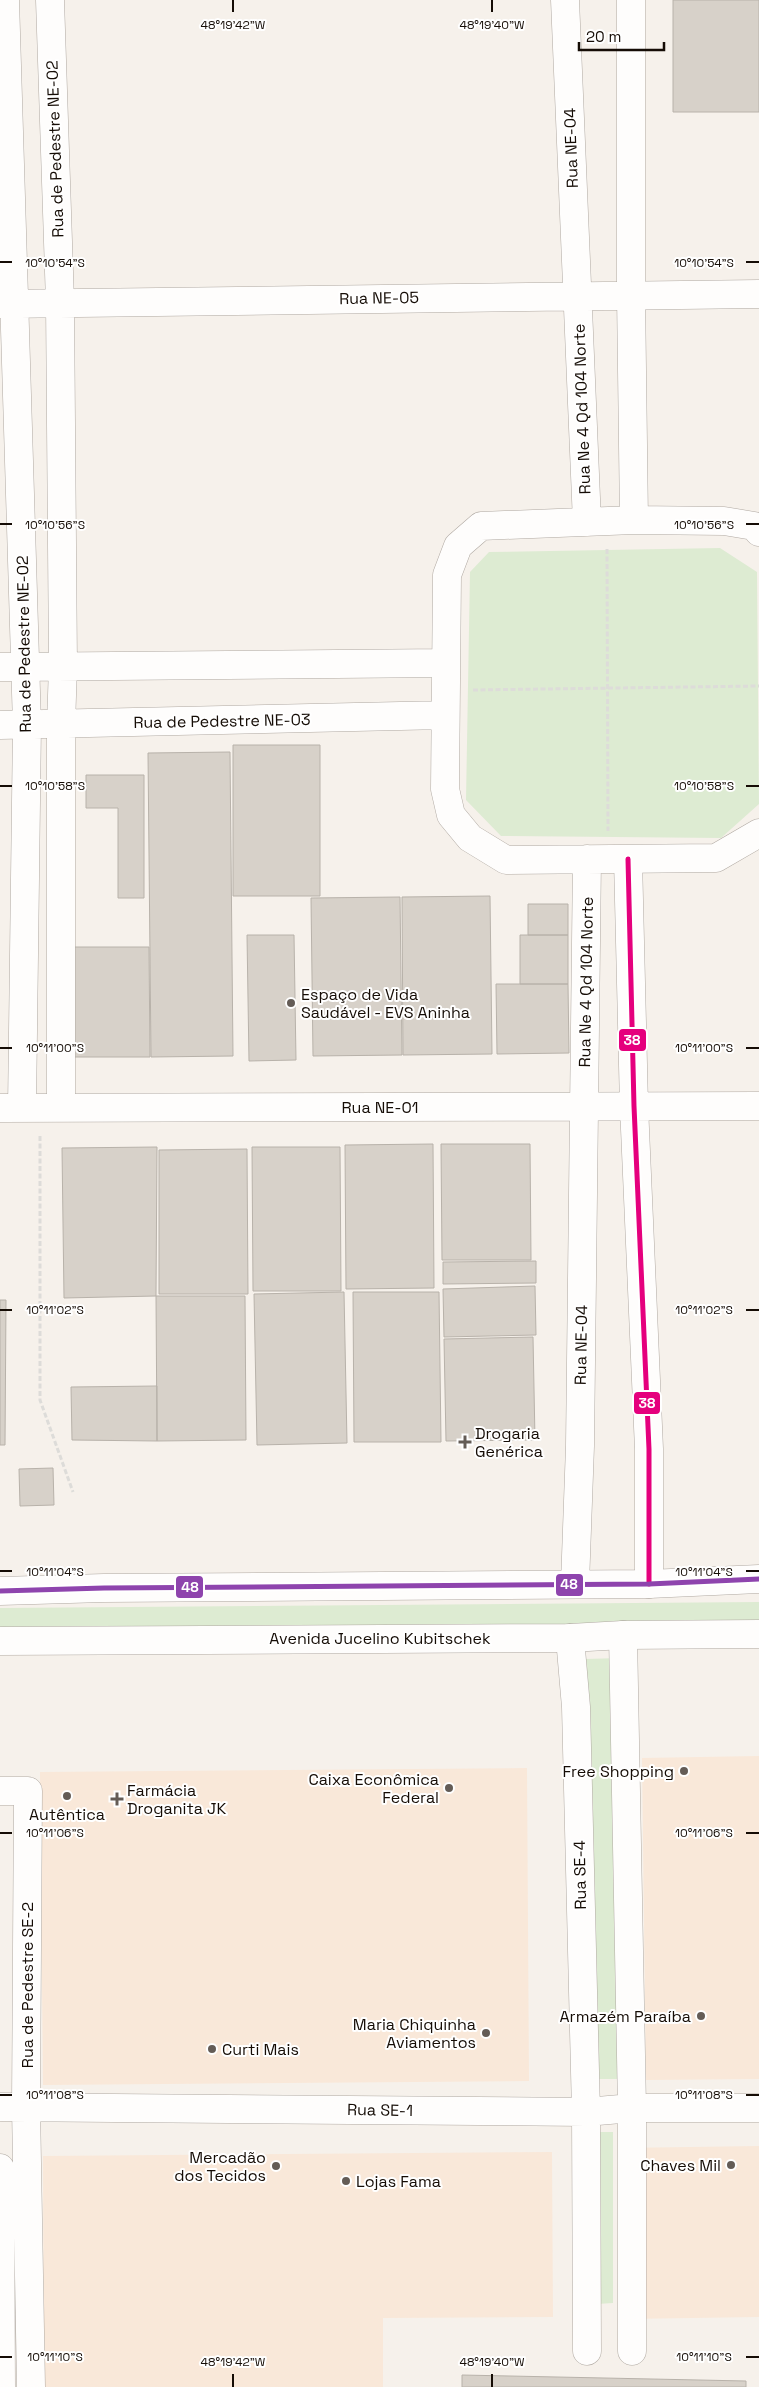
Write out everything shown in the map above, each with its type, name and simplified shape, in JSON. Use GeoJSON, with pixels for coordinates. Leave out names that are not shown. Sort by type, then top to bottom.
{"type":"FeatureCollection","features":[{"type":"Feature","properties":{"kind":"street","name":"Rua de Pedestre NE-02"},"geometry":{"type":"LineString","coordinates":[[5,0],[13,667],[27,725],[31,1108]]}},
{"type":"Feature","properties":{"kind":"street","name":"Rua de Pedestre NE-02"},"geometry":{"type":"LineString","coordinates":[[31,1108],[61,725],[63,666],[60,302],[50,0]]}},
{"type":"Feature","properties":{"kind":"street","name":"Rua NE-04"},"geometry":{"type":"LineString","coordinates":[[565,0],[578,296]]}},
{"type":"Feature","properties":{"kind":"street"},"geometry":{"type":"LineString","coordinates":[[631,0],[631,295],[634,520]]}},
{"type":"Feature","properties":{"kind":"street","name":"Rua NE-05"},"geometry":{"type":"LineString","coordinates":[[8,304],[759,294]]}},
{"type":"Feature","properties":{"kind":"street","name":"Rua Ne 4 Qd 104 Norte"},"geometry":{"type":"LineString","coordinates":[[578,296],[597,522]]}},
{"type":"Feature","properties":{"kind":"street"},"geometry":{"type":"LineString","coordinates":[[759,532],[754,526],[724,521],[634,520],[481,526],[458,546],[447,576],[445,663],[445,789],[452,815],[470,838],[506,860],[716,858],[759,833]]}},
{"type":"Feature","properties":{"kind":"street"},"geometry":{"type":"LineString","coordinates":[[13,667],[445,663]]}},
{"type":"Feature","properties":{"kind":"street","name":"Rua de Pedestre NE-03"},"geometry":{"type":"LineString","coordinates":[[0,725],[61,725],[445,703]]}},
{"type":"Feature","properties":{"kind":"street","name":"Rua Ne 4 Qd 104 Norte"},"geometry":{"type":"LineString","coordinates":[[584,1106],[608,859]]}},
{"type":"Feature","properties":{"kind":"street"},"geometry":{"type":"LineString","coordinates":[[608,859],[634,1106],[649,1448],[649,1584]]}},
{"type":"Feature","properties":{"kind":"street","name":"Rua NE-04"},"geometry":{"type":"LineString","coordinates":[[575,1584],[580,1446],[584,1106]]}},
{"type":"Feature","properties":{"kind":"street","name":"Rua NE-01"},"geometry":{"type":"LineString","coordinates":[[31,1108],[759,1106]]}},
{"type":"Feature","properties":{"kind":"street"},"geometry":{"type":"LineString","coordinates":[[0,1591],[649,1584],[759,1579]]}},
{"type":"Feature","properties":{"kind":"street","name":"Avenida Jucelino Kubitschek"},"geometry":{"type":"LineString","coordinates":[[0,1641],[570,1638],[623,1635],[759,1634]]}},
{"type":"Feature","properties":{"kind":"street"},"geometry":{"type":"LineString","coordinates":[[623,1635],[632,2108],[632,2351]]}},
{"type":"Feature","properties":{"kind":"street","name":"Rua SE-4"},"geometry":{"type":"LineString","coordinates":[[570,1638],[576,1707],[586,2112],[587,2351]]}},
{"type":"Feature","properties":{"kind":"street","name":"Rua de Pedestre SE-2"},"geometry":{"type":"LineString","coordinates":[[0,1791],[28,1791],[13,2107],[30,2387]]}},
{"type":"Feature","properties":{"kind":"street","name":"Rua SE-1"},"geometry":{"type":"LineString","coordinates":[[13,2107],[586,2112],[632,2108],[759,2108]]}},
{"type":"Feature","properties":{"kind":"street"},"geometry":{"type":"LineString","coordinates":[[0,2168],[1,2387]]}},
{"type":"Feature","properties":{"kind":"path"},"geometry":{"type":"LineString","coordinates":[[597,522],[607,688],[608,859]]}},
{"type":"Feature","properties":{"kind":"path"},"geometry":{"type":"LineString","coordinates":[[445,703],[607,688],[759,686]]}},
{"type":"Feature","properties":{"kind":"path"},"geometry":{"type":"LineString","coordinates":[[31,1108],[40,1400],[73,1492]]}},
{"type":"Feature","properties":{"kind":"shaded area"},"geometry":{"type":"Polygon","coordinates":[[[759,1756],[759,2079],[646,2080],[642,1758],[759,1756]]]}},
{"type":"Feature","properties":{"kind":"shaded area"},"geometry":{"type":"Polygon","coordinates":[[[527,1768],[529,2081],[43,2085],[40,1772],[527,1768]]]}},
{"type":"Feature","properties":{"kind":"shaded area"},"geometry":{"type":"Polygon","coordinates":[[[759,2146],[759,2317],[624,2319],[621,2148],[759,2146]]]}},
{"type":"Feature","properties":{"kind":"shaded area"},"geometry":{"type":"Polygon","coordinates":[[[552,2152],[553,2317],[383,2318],[383,2387],[44,2387],[43,2156],[552,2152]]]}},
{"type":"Feature","properties":{"kind":"green space"},"geometry":{"type":"Polygon","coordinates":[[[720,548],[757,572],[759,804],[721,838],[501,836],[466,800],[470,572],[489,552],[720,548]]]}},
{"type":"Feature","properties":{"kind":"green space"},"geometry":{"type":"Polygon","coordinates":[[[759,1602],[759,1624],[0,1630],[0,1608],[759,1602]]]}},
{"type":"Feature","properties":{"kind":"green space"},"geometry":{"type":"Polygon","coordinates":[[[620,1658],[625,2079],[590,2079],[585,1659],[620,1658]]]}},
{"type":"Feature","properties":{"kind":"green space"},"geometry":{"type":"Polygon","coordinates":[[[596,2132],[613,2132],[613,2303],[597,2304],[596,2132]]]}},
{"type":"Feature","properties":{"kind":"building"},"geometry":{"type":"Polygon","coordinates":[[[673,0],[759,0],[759,112],[673,112],[673,0]]]}},
{"type":"Feature","properties":{"kind":"building"},"geometry":{"type":"Polygon","coordinates":[[[233,745],[320,745],[320,896],[233,896],[233,745]]]}},
{"type":"Feature","properties":{"kind":"building"},"geometry":{"type":"Polygon","coordinates":[[[230,752],[233,1056],[151,1057],[148,753],[230,752]]]}},
{"type":"Feature","properties":{"kind":"building"},"geometry":{"type":"Polygon","coordinates":[[[86,775],[144,775],[144,898],[118,898],[118,808],[86,808],[86,775]]]}},
{"type":"Feature","properties":{"kind":"building"},"geometry":{"type":"Polygon","coordinates":[[[490,896],[492,1054],[403,1055],[402,897],[490,896]]]}},
{"type":"Feature","properties":{"kind":"building"},"geometry":{"type":"Polygon","coordinates":[[[400,897],[402,1055],[313,1056],[311,898],[400,897]]]}},
{"type":"Feature","properties":{"kind":"building"},"geometry":{"type":"Polygon","coordinates":[[[528,904],[568,904],[568,935],[528,935],[528,904]]]}},
{"type":"Feature","properties":{"kind":"building"},"geometry":{"type":"Polygon","coordinates":[[[247,935],[294,935],[296,1060],[249,1061],[247,935]]]}},
{"type":"Feature","properties":{"kind":"building"},"geometry":{"type":"Polygon","coordinates":[[[520,935],[568,935],[568,984],[520,984],[520,935]]]}},
{"type":"Feature","properties":{"kind":"building"},"geometry":{"type":"Polygon","coordinates":[[[65,947],[149,947],[150,1057],[65,1057],[65,947]]]}},
{"type":"Feature","properties":{"kind":"building"},"geometry":{"type":"Polygon","coordinates":[[[496,984],[568,984],[569,1053],[497,1054],[496,984]]]}},
{"type":"Feature","properties":{"kind":"building"},"geometry":{"type":"Polygon","coordinates":[[[433,1144],[434,1288],[346,1289],[345,1145],[433,1144]]]}},
{"type":"Feature","properties":{"kind":"building"},"geometry":{"type":"Polygon","coordinates":[[[441,1144],[530,1144],[531,1260],[442,1260],[441,1144]]]}},
{"type":"Feature","properties":{"kind":"building"},"geometry":{"type":"Polygon","coordinates":[[[157,1147],[156,1296],[64,1298],[62,1148],[157,1147]]]}},
{"type":"Feature","properties":{"kind":"building"},"geometry":{"type":"Polygon","coordinates":[[[252,1147],[340,1147],[341,1291],[253,1291],[252,1147]]]}},
{"type":"Feature","properties":{"kind":"building"},"geometry":{"type":"Polygon","coordinates":[[[247,1149],[248,1294],[159,1294],[159,1150],[247,1149]]]}},
{"type":"Feature","properties":{"kind":"building"},"geometry":{"type":"Polygon","coordinates":[[[536,1261],[536,1283],[443,1284],[443,1262],[536,1261]]]}},
{"type":"Feature","properties":{"kind":"building"},"geometry":{"type":"Polygon","coordinates":[[[535,1286],[536,1335],[444,1337],[443,1289],[535,1286]]]}},
{"type":"Feature","properties":{"kind":"building"},"geometry":{"type":"Polygon","coordinates":[[[344,1292],[347,1443],[257,1445],[254,1294],[344,1292]]]}},
{"type":"Feature","properties":{"kind":"building"},"geometry":{"type":"Polygon","coordinates":[[[353,1292],[439,1292],[441,1442],[354,1442],[353,1292]]]}},
{"type":"Feature","properties":{"kind":"building"},"geometry":{"type":"Polygon","coordinates":[[[156,1296],[245,1296],[246,1440],[157,1441],[156,1296]]]}},
{"type":"Feature","properties":{"kind":"building"},"geometry":{"type":"Polygon","coordinates":[[[0,1300],[6,1300],[5,1445],[0,1445],[0,1300]]]}},
{"type":"Feature","properties":{"kind":"building"},"geometry":{"type":"Polygon","coordinates":[[[533,1337],[535,1440],[446,1441],[444,1339],[533,1337]]]}},
{"type":"Feature","properties":{"kind":"building"},"geometry":{"type":"Polygon","coordinates":[[[157,1386],[157,1441],[72,1440],[71,1387],[157,1386]]]}},
{"type":"Feature","properties":{"kind":"building"},"geometry":{"type":"Polygon","coordinates":[[[53,1468],[54,1505],[20,1506],[19,1469],[53,1468]]]}},
{"type":"Feature","properties":{"kind":"building"},"geometry":{"type":"Polygon","coordinates":[[[462,2375],[746,2381],[746,2387],[462,2387],[462,2375]]]}},
{"type":"Feature","properties":{"kind":"transit line","name":"38"},"geometry":{"type":"LineString","coordinates":[[628,859],[634,1106],[649,1449],[649,1584]]}},
{"type":"Feature","properties":{"kind":"transit line","name":"48"},"geometry":{"type":"LineString","coordinates":[[0,1591],[104,1588],[649,1584],[759,1579]]}},
{"type":"Feature","properties":{"kind":"place","name":"Espaço de Vida Saudável - EVS Aninha"},"geometry":{"type":"Point","coordinates":[291,1003]}},
{"type":"Feature","properties":{"kind":"place","name":"Drogaria Genérica"},"geometry":{"type":"Point","coordinates":[465,1442]}},
{"type":"Feature","properties":{"kind":"place","name":"Free Shopping"},"geometry":{"type":"Point","coordinates":[684,1771]}},
{"type":"Feature","properties":{"kind":"place","name":"Caixa Econômica Federal"},"geometry":{"type":"Point","coordinates":[449,1788]}},
{"type":"Feature","properties":{"kind":"place","name":"Autêntica"},"geometry":{"type":"Point","coordinates":[67,1796]}},
{"type":"Feature","properties":{"kind":"place","name":"Farmácia Droganita JK"},"geometry":{"type":"Point","coordinates":[117,1799]}},
{"type":"Feature","properties":{"kind":"place","name":"Armazém Paraíba"},"geometry":{"type":"Point","coordinates":[701,2016]}},
{"type":"Feature","properties":{"kind":"place","name":"Maria Chiquinha Aviamentos"},"geometry":{"type":"Point","coordinates":[486,2033]}},
{"type":"Feature","properties":{"kind":"place","name":"Curti Mais"},"geometry":{"type":"Point","coordinates":[212,2049]}},
{"type":"Feature","properties":{"kind":"place","name":"Chaves Mil"},"geometry":{"type":"Point","coordinates":[731,2165]}},
{"type":"Feature","properties":{"kind":"place","name":"Mercadão dos Tecidos"},"geometry":{"type":"Point","coordinates":[276,2166]}},
{"type":"Feature","properties":{"kind":"place","name":"Lojas Fama"},"geometry":{"type":"Point","coordinates":[346,2181]}}]}
